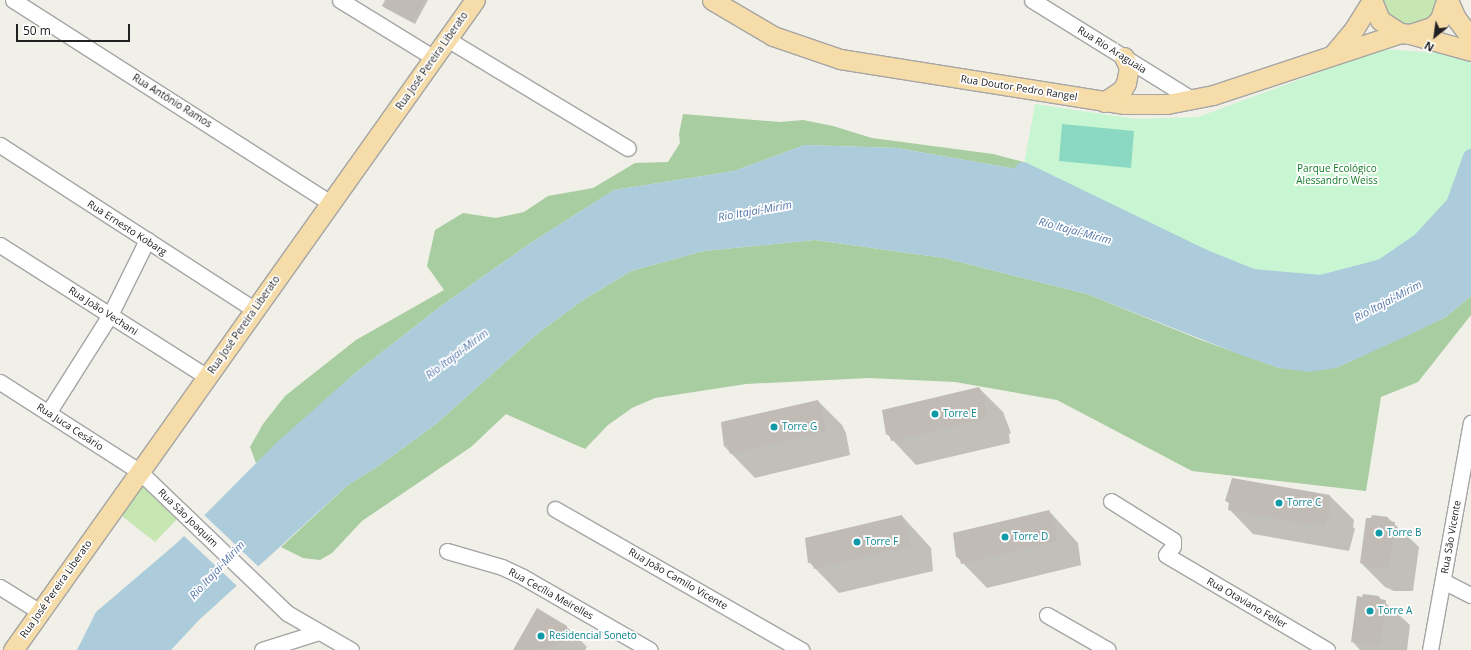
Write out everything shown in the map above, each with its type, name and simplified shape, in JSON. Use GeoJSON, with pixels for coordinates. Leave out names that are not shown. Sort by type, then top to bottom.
{"type":"FeatureCollection","features":[{"type":"Feature","properties":{"kind":"main road","name":"Rua José Pereira Liberato"},"geometry":{"type":"LineString","coordinates":[[13,650],[475,0]]}},
{"type":"Feature","properties":{"kind":"main road","name":"Rua Doutor Pedro Rangel"},"geometry":{"type":"LineString","coordinates":[[712,0],[773,36],[840,59],[1104,102],[1146,105],[1193,100],[1334,53],[1432,27],[1440,19],[1447,0]]}},
{"type":"Feature","properties":{"kind":"main road"},"geometry":{"type":"LineString","coordinates":[[1372,0],[1380,20],[1405,34],[1471,51]]}},
{"type":"Feature","properties":{"kind":"main road"},"geometry":{"type":"LineString","coordinates":[[1334,53],[1354,29],[1372,0]]}},
{"type":"Feature","properties":{"kind":"main road"},"geometry":{"type":"LineString","coordinates":[[1447,0],[1456,18],[1471,38]]}},
{"type":"Feature","properties":{"kind":"main road"},"geometry":{"type":"LineString","coordinates":[[1104,102],[1122,90],[1126,83],[1129,68],[1124,58]]}},
{"type":"Feature","properties":{"kind":"street","name":"Rua Antônio Ramos"},"geometry":{"type":"LineString","coordinates":[[13,0],[331,202]]}},
{"type":"Feature","properties":{"kind":"street"},"geometry":{"type":"LineString","coordinates":[[340,0],[434,58]]}},
{"type":"Feature","properties":{"kind":"street","name":"Rua Rio Araguaia"},"geometry":{"type":"LineString","coordinates":[[1032,0],[1193,100]]}},
{"type":"Feature","properties":{"kind":"street"},"geometry":{"type":"LineString","coordinates":[[447,39],[628,148]]}},
{"type":"Feature","properties":{"kind":"street","name":"Rua Ernesto Kobarg"},"geometry":{"type":"LineString","coordinates":[[0,145],[255,310]]}},
{"type":"Feature","properties":{"kind":"street"},"geometry":{"type":"LineString","coordinates":[[48,413],[110,315],[147,240]]}},
{"type":"Feature","properties":{"kind":"street","name":"Rua João Vechani"},"geometry":{"type":"LineString","coordinates":[[0,245],[207,377]]}},
{"type":"Feature","properties":{"kind":"street","name":"Rua Juca Cesário"},"geometry":{"type":"LineString","coordinates":[[0,382],[140,472]]}},
{"type":"Feature","properties":{"kind":"street","name":"Rua São Vicente"},"geometry":{"type":"LineString","coordinates":[[1430,650],[1469,449],[1471,423]]}},
{"type":"Feature","properties":{"kind":"street","name":"Rua São Joaquim"},"geometry":{"type":"LineString","coordinates":[[140,472],[269,596],[295,618],[351,650]]}},
{"type":"Feature","properties":{"kind":"street","name":"Rua Otaviano Feller"},"geometry":{"type":"LineString","coordinates":[[1111,501],[1173,540],[1173,546],[1166,555],[1327,650]]}},
{"type":"Feature","properties":{"kind":"street","name":"Rua João Camilo Vicente"},"geometry":{"type":"LineString","coordinates":[[555,509],[801,650]]}},
{"type":"Feature","properties":{"kind":"street","name":"Rua Cecília Meirelles"},"geometry":{"type":"LineString","coordinates":[[447,551],[502,567],[523,577],[650,650]]}},
{"type":"Feature","properties":{"kind":"street"},"geometry":{"type":"LineString","coordinates":[[1443,581],[1471,595]]}},
{"type":"Feature","properties":{"kind":"street"},"geometry":{"type":"LineString","coordinates":[[0,587],[40,612]]}},
{"type":"Feature","properties":{"kind":"street"},"geometry":{"type":"LineString","coordinates":[[1047,615],[1108,650]]}},
{"type":"Feature","properties":{"kind":"street"},"geometry":{"type":"LineString","coordinates":[[283,644],[292,635],[298,624],[295,618]]}},
{"type":"Feature","properties":{"kind":"street"},"geometry":{"type":"LineString","coordinates":[[262,650],[320,632]]}},
{"type":"Feature","properties":{"kind":"green space"},"geometry":{"type":"Polygon","coordinates":[[[1380,0],[1439,0],[1433,15],[1425,22],[1406,26],[1389,18],[1380,0]]]}},
{"type":"Feature","properties":{"kind":"green space","name":"Parque Ecológico Alessandro Weiss"},"geometry":{"type":"Polygon","coordinates":[[[1382,49],[1454,54],[1471,60],[1471,157],[1454,204],[1420,241],[1382,267],[1321,283],[1253,277],[1203,257],[1023,170],[1035,104],[1136,119],[1198,117],[1382,49]]]}},
{"type":"Feature","properties":{"kind":"green space"},"geometry":{"type":"Polygon","coordinates":[[[683,114],[780,122],[803,120],[833,126],[872,138],[993,154],[1024,162],[1023,170],[897,148],[805,145],[734,171],[614,190],[532,242],[441,306],[354,374],[256,463],[250,447],[263,424],[285,396],[356,340],[444,290],[427,266],[435,230],[463,213],[496,218],[524,212],[548,196],[593,188],[635,163],[668,162],[680,143],[679,134],[683,114]]]}},
{"type":"Feature","properties":{"kind":"green space"},"geometry":{"type":"Polygon","coordinates":[[[1062,124],[1134,131],[1131,168],[1059,161],[1062,124]]]}},
{"type":"Feature","properties":{"kind":"green space"},"geometry":{"type":"Polygon","coordinates":[[[815,240],[944,258],[1087,294],[1201,340],[1279,368],[1336,368],[1446,317],[1471,296],[1471,315],[1418,382],[1381,397],[1366,491],[1192,471],[1057,400],[955,382],[869,378],[746,384],[655,398],[632,408],[608,425],[585,449],[506,414],[471,447],[362,521],[332,553],[320,560],[303,558],[281,547],[348,485],[380,465],[436,424],[537,334],[583,300],[631,271],[704,251],[815,240]]]}},
{"type":"Feature","properties":{"kind":"green space"},"geometry":{"type":"Polygon","coordinates":[[[139,485],[146,489],[178,518],[155,542],[117,512],[139,485]]]}},
{"type":"Feature","properties":{"kind":"water","name":"Rio Itajaí-Mirim"},"geometry":{"type":"Polygon","coordinates":[[[805,145],[897,148],[1023,170],[1203,257],[1252,277],[1321,283],[1382,267],[1420,241],[1454,204],[1471,157],[1471,296],[1446,317],[1409,335],[1336,368],[1309,372],[1279,368],[1244,356],[1087,294],[944,258],[815,240],[704,251],[631,271],[583,300],[537,334],[436,424],[380,465],[348,485],[199,620],[171,650],[77,650],[96,612],[178,542],[276,443],[354,374],[441,306],[532,242],[614,190],[734,171],[805,145]]]}},
{"type":"Feature","properties":{"kind":"pier"},"geometry":{"type":"Polygon","coordinates":[[[203,514],[260,568],[238,587],[183,535],[203,514]]]}},
{"type":"Feature","properties":{"kind":"building"},"geometry":{"type":"Polygon","coordinates":[[[385,0],[425,0],[413,22],[382,6],[385,0]]]}},
{"type":"Feature","properties":{"kind":"building","name":"Torre E"},"geometry":{"type":"Polygon","coordinates":[[[979,387],[981,395],[984,395],[987,418],[891,441],[889,434],[886,435],[882,410],[979,387]]]}},
{"type":"Feature","properties":{"kind":"building","name":"Torre G"},"geometry":{"type":"Polygon","coordinates":[[[818,400],[826,422],[824,422],[826,431],[730,454],[728,446],[724,447],[721,422],[818,400]]]}},
{"type":"Feature","properties":{"kind":"building","name":"Torre C"},"geometry":{"type":"Polygon","coordinates":[[[1232,478],[1330,495],[1329,518],[1327,518],[1325,527],[1228,510],[1229,502],[1225,501],[1232,478]]]}},
{"type":"Feature","properties":{"kind":"building","name":"Torre D"},"geometry":{"type":"Polygon","coordinates":[[[1049,510],[1058,532],[1055,533],[1057,541],[961,564],[959,556],[956,557],[953,533],[1049,510]]]}},
{"type":"Feature","properties":{"kind":"building","name":"Torre F"},"geometry":{"type":"Polygon","coordinates":[[[902,515],[904,523],[907,523],[910,546],[814,569],[812,562],[808,563],[805,538],[902,515]]]}},
{"type":"Feature","properties":{"kind":"building","name":"Torre B"},"geometry":{"type":"Polygon","coordinates":[[[1372,515],[1388,517],[1388,521],[1395,522],[1389,567],[1368,567],[1369,564],[1360,563],[1366,518],[1371,518],[1372,515]]]}},
{"type":"Feature","properties":{"kind":"building","name":"Torre A"},"geometry":{"type":"Polygon","coordinates":[[[1363,594],[1379,596],[1379,599],[1386,600],[1380,646],[1359,645],[1359,643],[1351,642],[1357,596],[1362,597],[1363,594]]]}},
{"type":"Feature","properties":{"kind":"building","name":"Residencial Soneto"},"geometry":{"type":"Polygon","coordinates":[[[537,608],[567,626],[554,648],[513,650],[537,608]]]}},
{"type":"Feature","properties":{"kind":"waterway"},"geometry":{"type":"LineString","coordinates":[[1023,170],[1203,257],[1253,277],[1321,283],[1382,267],[1420,241],[1454,204],[1471,157]]}},
{"type":"Feature","properties":{"kind":"place","name":"Torre E"},"geometry":{"type":"Point","coordinates":[935,414]}},
{"type":"Feature","properties":{"kind":"place","name":"Torre G"},"geometry":{"type":"Point","coordinates":[774,427]}},
{"type":"Feature","properties":{"kind":"place","name":"Torre C"},"geometry":{"type":"Point","coordinates":[1279,503]}},
{"type":"Feature","properties":{"kind":"place","name":"Torre B"},"geometry":{"type":"Point","coordinates":[1379,533]}},
{"type":"Feature","properties":{"kind":"place","name":"Torre D"},"geometry":{"type":"Point","coordinates":[1005,537]}},
{"type":"Feature","properties":{"kind":"place","name":"Torre F"},"geometry":{"type":"Point","coordinates":[857,542]}},
{"type":"Feature","properties":{"kind":"place","name":"Torre A"},"geometry":{"type":"Point","coordinates":[1370,611]}},
{"type":"Feature","properties":{"kind":"place","name":"Residencial Soneto"},"geometry":{"type":"Point","coordinates":[541,636]}}]}
